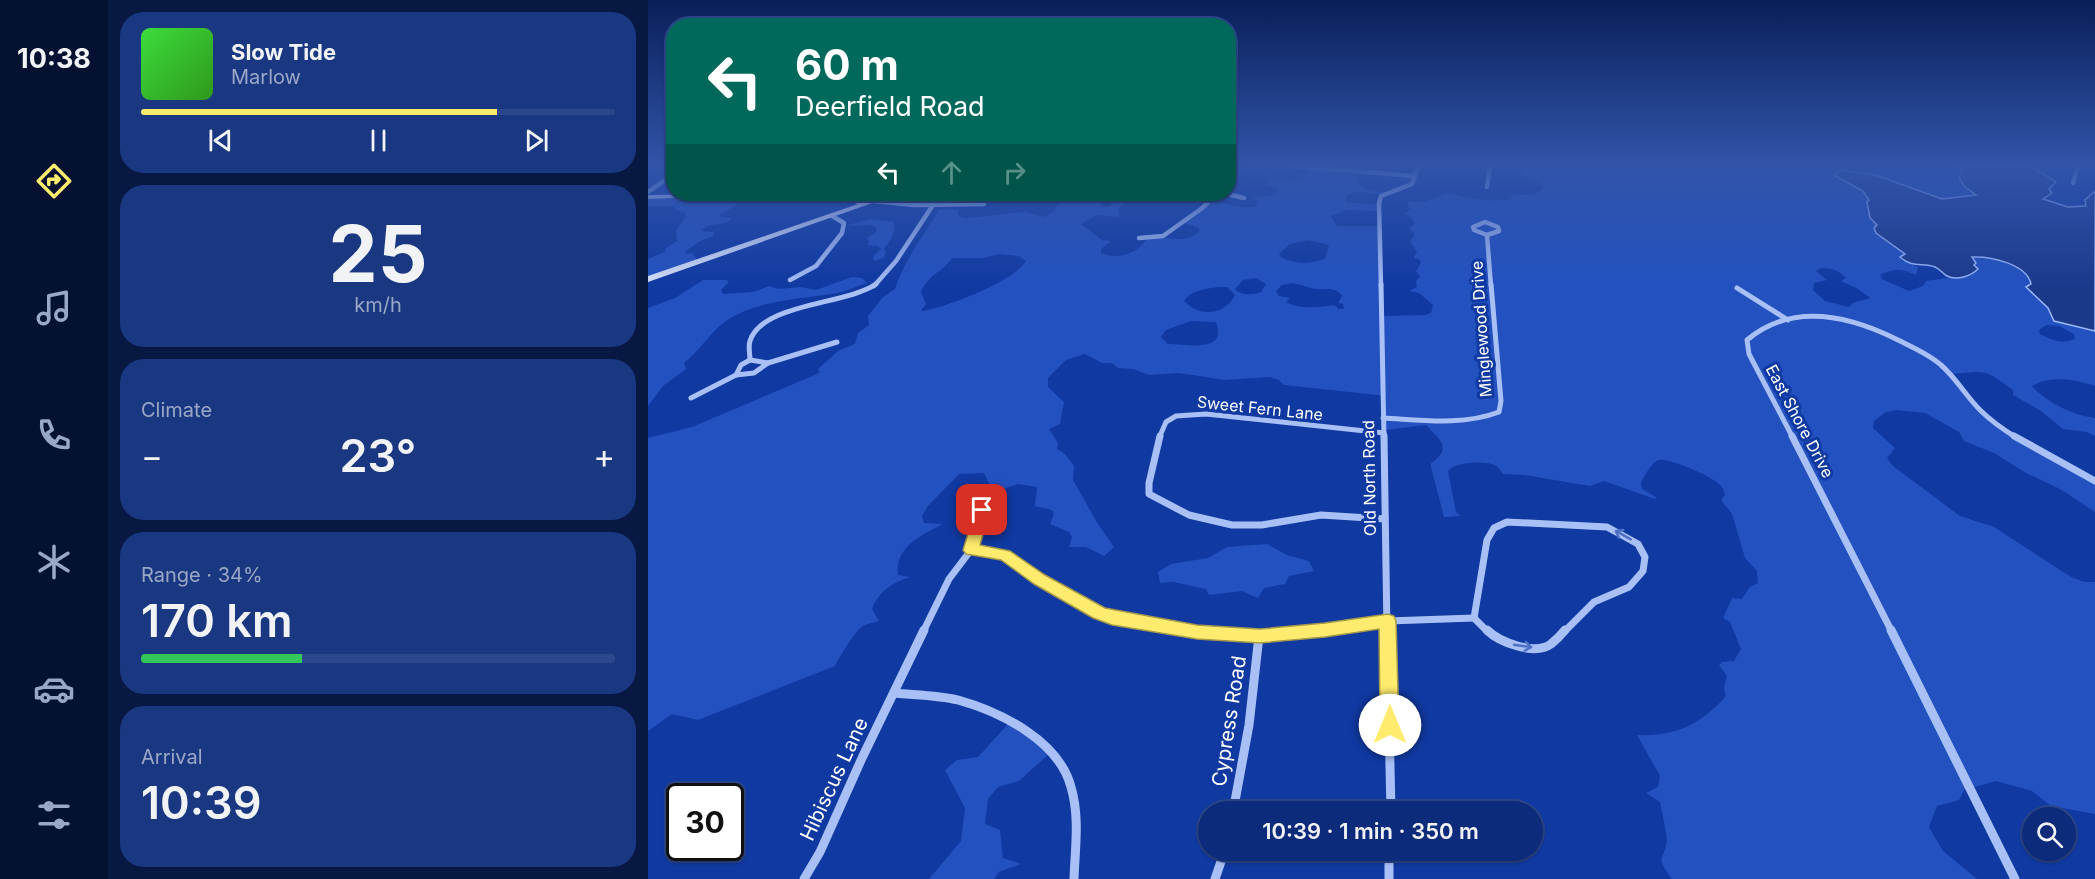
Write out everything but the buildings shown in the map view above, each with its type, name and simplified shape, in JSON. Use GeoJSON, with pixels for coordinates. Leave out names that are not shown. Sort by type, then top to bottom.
{"type":"FeatureCollection","features":[{"type":"Feature","properties":{"kind":"main road"},"geometry":{"type":"LineString","coordinates":[[648,279],[856,207]]}},
{"type":"Feature","properties":{"kind":"street"},"geometry":{"type":"LineString","coordinates":[[750,360],[747,350],[749,338],[755,329],[768,320],[785,313],[861,294],[882,280],[932,207]]}},
{"type":"Feature","properties":{"kind":"street"},"geometry":{"type":"LineString","coordinates":[[1139,238],[1163,236],[1203,207]]}},
{"type":"Feature","properties":{"kind":"street","name":"Old North Road"},"geometry":{"type":"LineString","coordinates":[[1379,207],[1380,308],[1384,353],[1383,418],[1391,801]]}},
{"type":"Feature","properties":{"kind":"street"},"geometry":{"type":"LineString","coordinates":[[790,280],[814,268],[842,233],[844,223],[832,216]]}},
{"type":"Feature","properties":{"kind":"street","name":"Minglewood Drive"},"geometry":{"type":"LineString","coordinates":[[1383,418],[1464,419],[1487,417],[1498,412],[1501,400],[1487,235]]}},
{"type":"Feature","properties":{"kind":"street"},"geometry":{"type":"LineString","coordinates":[[1737,288],[1788,320]]}},
{"type":"Feature","properties":{"kind":"street","name":"East Shore Drive"},"geometry":{"type":"LineString","coordinates":[[2015,879],[1842,531],[1749,354],[1747,340],[1757,331],[1803,315],[1825,315],[1850,319],[1913,347],[1940,365],[1976,408],[1995,424],[2095,481]]}},
{"type":"Feature","properties":{"kind":"street"},"geometry":{"type":"LineString","coordinates":[[691,398],[736,375],[754,373],[768,363],[837,342]]}},
{"type":"Feature","properties":{"kind":"street"},"geometry":{"type":"LineString","coordinates":[[736,375],[741,365],[750,360],[768,363]]}},
{"type":"Feature","properties":{"kind":"street","name":"Sweet Fern Lane"},"geometry":{"type":"LineString","coordinates":[[1384,433],[1206,414],[1176,416],[1166,422],[1161,430],[1149,483],[1149,494],[1175,510],[1195,517],[1235,524],[1262,525],[1319,515],[1385,519]]}},
{"type":"Feature","properties":{"kind":"street"},"geometry":{"type":"LineString","coordinates":[[987,492],[971,550],[1005,555],[1040,579],[1112,618],[1197,632],[1260,636],[1388,621],[1474,618],[1496,639],[1524,648],[1550,646],[1594,602],[1629,586],[1643,571],[1646,557],[1638,544],[1607,527],[1507,522],[1494,528],[1487,540],[1474,618]]}},
{"type":"Feature","properties":{"kind":"street","name":"Hibiscus Lane"},"geometry":{"type":"LineString","coordinates":[[804,879],[820,852],[949,579],[971,550]]}},
{"type":"Feature","properties":{"kind":"street","name":"Cypress Road"},"geometry":{"type":"LineString","coordinates":[[1235,801],[1249,725],[1260,636]]}},
{"type":"Feature","properties":{"kind":"street"},"geometry":{"type":"LineString","coordinates":[[894,693],[956,700],[984,710],[1040,741],[1056,757],[1067,773],[1076,814],[1074,879]]}},
{"type":"Feature","properties":{"kind":"street"},"geometry":{"type":"LineString","coordinates":[[1215,879],[1221,861]]}},
{"type":"Feature","properties":{"kind":"street"},"geometry":{"type":"LineString","coordinates":[[1389,861],[1389,879]]}},
{"type":"Feature","properties":{"kind":"shaded area"},"geometry":{"type":"Polygon","coordinates":[[[674,207],[733,207],[719,215],[719,217],[732,218],[729,221],[709,226],[701,231],[714,232],[714,236],[700,241],[686,251],[685,254],[692,253],[699,262],[648,279],[648,259],[665,252],[665,249],[677,241],[676,231],[686,216],[684,212],[675,210],[674,207]]]}},
{"type":"Feature","properties":{"kind":"shaded area"},"geometry":{"type":"Polygon","coordinates":[[[1056,207],[1120,207],[1118,209],[1120,217],[1097,215],[1081,224],[1102,240],[1111,241],[1101,249],[1101,253],[1114,256],[1134,251],[1148,237],[1181,239],[1193,236],[1199,232],[1199,228],[1184,223],[1204,207],[1379,207],[1379,211],[1346,210],[1331,216],[1337,226],[1380,226],[1383,316],[1425,315],[1431,313],[1433,305],[1419,293],[1409,291],[1417,287],[1416,281],[1420,277],[1416,271],[1421,263],[1420,260],[1414,258],[1417,251],[1410,242],[1415,234],[1409,228],[1415,224],[1410,216],[1405,214],[1410,210],[1409,207],[1869,207],[1877,225],[1905,254],[1902,260],[1918,267],[1916,275],[1894,270],[1880,275],[1882,279],[1909,291],[1923,286],[1926,281],[1954,277],[1974,265],[1971,257],[1997,260],[2023,272],[2031,285],[2026,287],[2048,308],[2054,321],[2095,331],[2095,386],[2055,379],[2032,386],[2045,398],[2061,407],[2095,418],[2095,436],[2087,432],[2063,429],[2041,411],[2013,395],[2013,390],[1990,374],[1979,372],[1951,374],[1996,425],[2095,481],[2095,512],[2060,489],[2026,473],[1994,453],[1964,441],[1959,432],[1925,413],[1896,410],[1886,412],[1874,421],[1873,428],[1895,448],[1887,458],[1893,466],[1960,516],[1994,527],[2071,577],[2084,582],[2095,582],[2095,814],[2076,811],[2076,807],[2051,806],[2032,791],[1996,781],[1964,790],[1959,800],[1937,806],[1929,827],[1943,851],[1977,879],[1672,879],[1662,862],[1667,840],[1660,802],[1646,793],[1658,787],[1660,776],[1637,735],[1663,734],[1686,727],[1707,714],[1726,696],[1724,688],[1727,676],[1719,665],[1722,662],[1734,661],[1741,649],[1730,622],[1723,618],[1732,598],[1742,599],[1750,587],[1758,583],[1757,571],[1745,558],[1732,514],[1721,500],[1725,495],[1723,489],[1717,482],[1681,465],[1659,460],[1653,463],[1641,482],[1642,489],[1656,497],[1655,499],[1604,481],[1590,486],[1525,475],[1503,474],[1492,464],[1471,463],[1451,468],[1448,471],[1456,512],[1460,516],[1444,517],[1431,467],[1431,463],[1441,453],[1442,444],[1426,425],[1386,430],[1386,396],[1284,385],[1279,380],[1270,377],[1225,380],[1179,373],[1149,375],[1133,369],[1118,368],[1112,363],[1102,363],[1085,354],[1066,360],[1048,378],[1048,387],[1064,402],[1060,424],[1049,429],[1058,443],[1057,449],[1065,454],[1074,466],[1073,480],[1114,547],[1104,556],[1086,547],[1069,547],[1072,537],[1069,532],[1050,524],[1054,514],[1052,510],[1035,506],[1037,487],[1018,484],[997,491],[988,482],[984,473],[959,474],[928,506],[922,516],[924,523],[943,524],[919,537],[905,549],[901,557],[898,575],[910,577],[892,585],[878,597],[872,609],[879,621],[860,628],[835,666],[698,720],[672,714],[648,731],[648,438],[692,427],[820,372],[818,369],[838,351],[855,344],[858,333],[869,325],[868,316],[883,297],[895,289],[909,258],[940,209],[958,210],[958,216],[966,218],[1024,212],[1045,217],[1055,211],[1056,207]],[[1309,240],[1290,244],[1279,254],[1281,257],[1303,263],[1325,259],[1329,245],[1309,240]],[[1000,254],[983,258],[952,258],[924,285],[921,292],[926,304],[921,311],[946,305],[994,285],[1019,269],[1026,261],[1019,256],[1000,254]],[[1821,268],[1816,271],[1827,280],[1814,283],[1813,290],[1825,301],[1849,307],[1853,303],[1870,298],[1841,281],[1846,278],[1837,271],[1821,268]],[[1256,278],[1243,280],[1235,289],[1244,294],[1261,292],[1266,284],[1256,278]],[[1292,283],[1282,285],[1276,291],[1279,296],[1290,298],[1286,302],[1292,305],[1310,307],[1334,305],[1339,309],[1344,309],[1343,304],[1338,303],[1342,296],[1335,290],[1315,289],[1292,283]],[[1227,287],[1195,292],[1184,301],[1197,310],[1212,312],[1219,310],[1231,302],[1235,295],[1227,287]],[[1191,321],[1166,330],[1161,337],[1168,344],[1195,345],[1211,343],[1216,339],[1218,332],[1216,322],[1191,321]],[[2046,325],[2039,330],[2040,334],[2058,341],[2075,339],[2074,334],[2059,326],[2046,325]]]}},
{"type":"Feature","properties":{"kind":"shaded area"},"geometry":{"type":"Polygon","coordinates":[[[1868,207],[2095,207],[2095,331],[2054,321],[2048,308],[2026,287],[2031,284],[2028,277],[2023,271],[2007,263],[1972,257],[1978,269],[1968,276],[1955,278],[1947,276],[1935,267],[1905,261],[1900,257],[1905,254],[1876,233],[1874,228],[1877,225],[1870,218],[1868,207]]]}},
{"type":"Feature","properties":{"kind":"shaded area"},"geometry":{"type":"Polygon","coordinates":[[[870,219],[894,222],[892,236],[884,248],[886,252],[884,258],[874,261],[873,257],[881,249],[878,246],[868,245],[867,238],[876,232],[877,228],[871,225],[845,226],[870,219]]]}},
{"type":"Feature","properties":{"kind":"shaded area"},"geometry":{"type":"Polygon","coordinates":[[[852,277],[862,278],[867,283],[837,293],[765,304],[726,321],[684,363],[686,369],[663,386],[648,406],[648,308],[675,298],[703,280],[729,282],[721,290],[723,294],[753,292],[769,286],[778,289],[800,287],[816,290],[852,277]]]}},
{"type":"Feature","properties":{"kind":"shaded area"},"geometry":{"type":"Polygon","coordinates":[[[1267,544],[1287,555],[1309,561],[1314,571],[1289,576],[1285,584],[1264,588],[1258,598],[1242,591],[1209,595],[1206,589],[1173,582],[1160,583],[1158,572],[1171,564],[1208,558],[1227,547],[1267,544]]]}},
{"type":"Feature","properties":{"kind":"shaded area"},"geometry":{"type":"Polygon","coordinates":[[[1008,724],[1050,753],[1019,781],[998,787],[988,799],[985,824],[1000,830],[1003,858],[1021,864],[999,872],[994,879],[929,879],[961,841],[965,808],[945,770],[957,760],[978,757],[1008,724]]]}},
{"type":"Feature","properties":{"kind":"route"},"geometry":{"type":"LineString","coordinates":[[982,510],[971,550],[988,550],[1005,555],[1040,579],[1112,618],[1179,630],[1260,636],[1388,621],[1390,725]]}}]}
